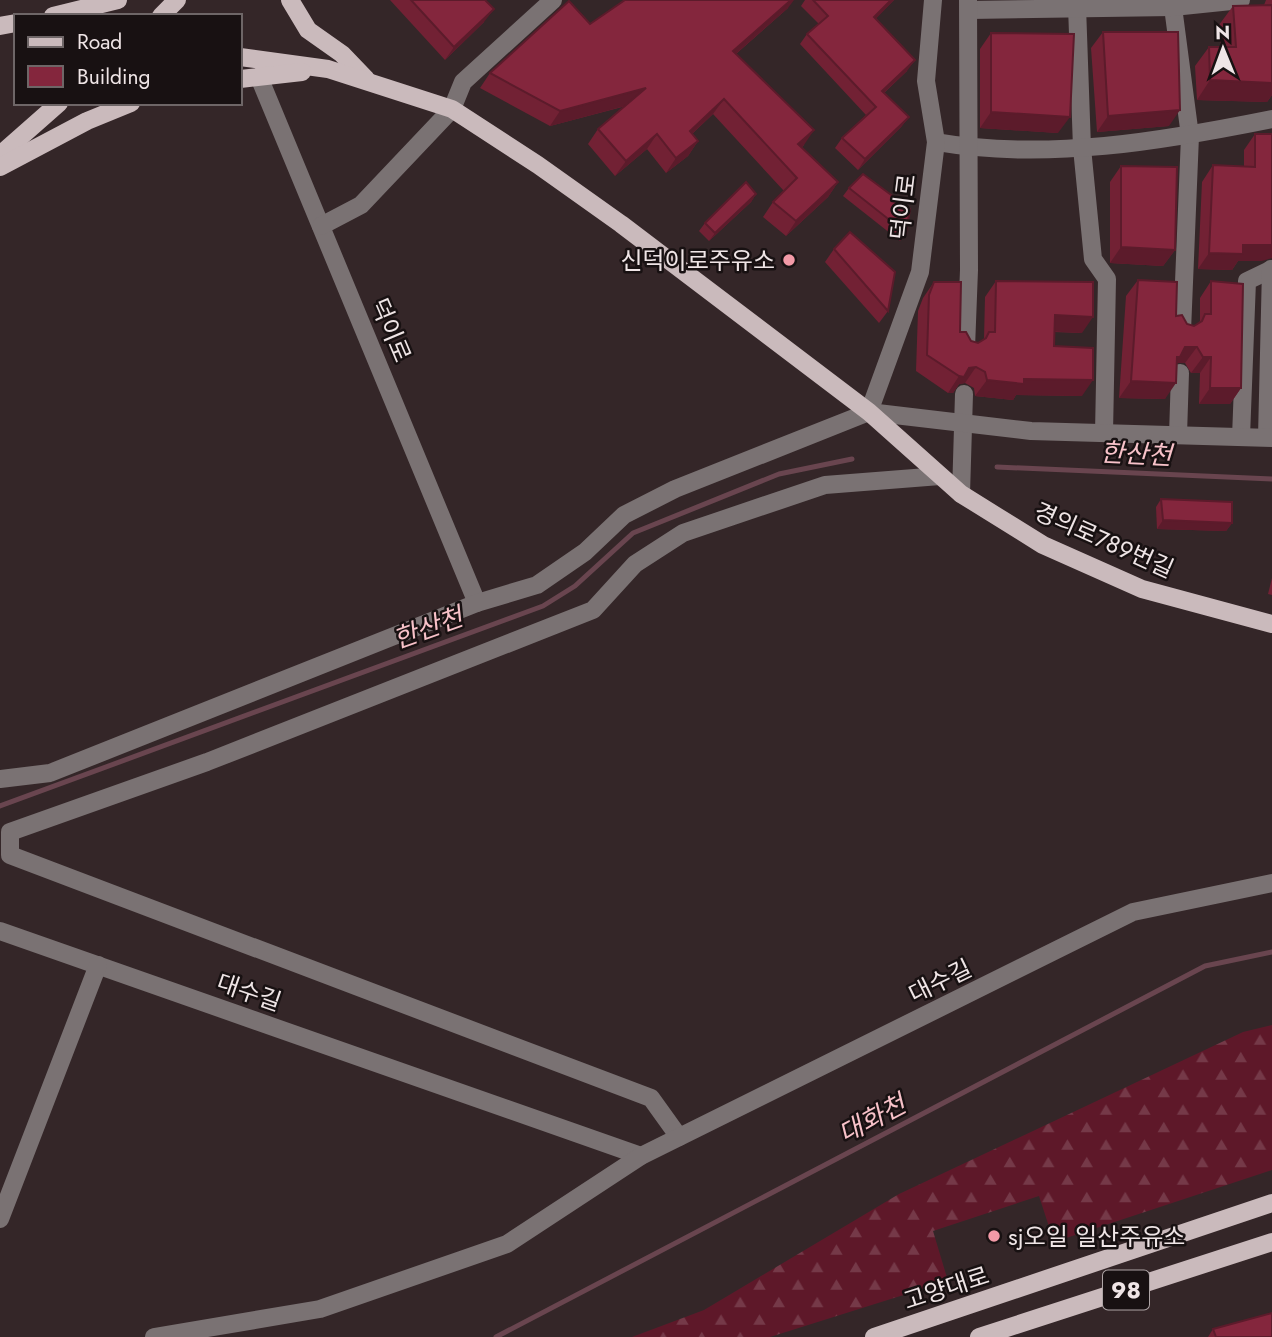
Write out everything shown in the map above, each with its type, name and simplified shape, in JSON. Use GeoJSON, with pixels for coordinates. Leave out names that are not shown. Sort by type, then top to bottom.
{"type":"FeatureCollection","features":[{"type":"Feature","properties":{"kind":"main road"},"geometry":{"type":"LineString","coordinates":[[62,14],[118,0]]}},
{"type":"Feature","properties":{"kind":"main road"},"geometry":{"type":"LineString","coordinates":[[163,14],[177,0]]}},
{"type":"Feature","properties":{"kind":"main road"},"geometry":{"type":"LineString","coordinates":[[290,0],[308,30],[342,54],[368,81]]}},
{"type":"Feature","properties":{"kind":"main road"},"geometry":{"type":"LineString","coordinates":[[242,57],[328,69],[452,108],[538,164],[621,224],[869,412]]}},
{"type":"Feature","properties":{"kind":"main road"},"geometry":{"type":"LineString","coordinates":[[242,79],[328,69]]}},
{"type":"Feature","properties":{"kind":"main road"},"geometry":{"type":"LineString","coordinates":[[0,155],[57,105]]}},
{"type":"Feature","properties":{"kind":"main road"},"geometry":{"type":"LineString","coordinates":[[0,167],[87,121],[126,105]]}},
{"type":"Feature","properties":{"kind":"main road","name":"경의로789번길"},"geometry":{"type":"LineString","coordinates":[[869,412],[961,495],[1043,545],[1142,589],[1272,624]]}},
{"type":"Feature","properties":{"kind":"main road","name":"고양대로"},"geometry":{"type":"LineString","coordinates":[[874,1337],[1272,1203]]}},
{"type":"Feature","properties":{"kind":"main road","name":"98"},"geometry":{"type":"LineString","coordinates":[[979,1337],[1272,1242]]}},
{"type":"Feature","properties":{"kind":"street"},"geometry":{"type":"LineString","coordinates":[[321,226],[360,205],[452,108],[464,82],[553,0]]}},
{"type":"Feature","properties":{"kind":"street","name":"덕이로"},"geometry":{"type":"LineString","coordinates":[[869,412],[920,272],[936,142],[926,81],[933,0]]}},
{"type":"Feature","properties":{"kind":"street"},"geometry":{"type":"LineString","coordinates":[[966,348],[970,270],[967,147],[969,5],[1173,7],[1241,0]]}},
{"type":"Feature","properties":{"kind":"street"},"geometry":{"type":"LineString","coordinates":[[1077,6],[1082,148],[1093,259],[1107,279],[1104,433]]}},
{"type":"Feature","properties":{"kind":"street"},"geometry":{"type":"LineString","coordinates":[[1173,7],[1190,136],[1182,331]]}},
{"type":"Feature","properties":{"kind":"street","name":"덕이로"},"geometry":{"type":"LineString","coordinates":[[259,77],[477,603]]}},
{"type":"Feature","properties":{"kind":"street"},"geometry":{"type":"LineString","coordinates":[[936,142],[967,147],[1082,148],[1190,136],[1272,119]]}},
{"type":"Feature","properties":{"kind":"street"},"geometry":{"type":"LineString","coordinates":[[0,779],[50,773],[477,603],[537,585],[585,552],[624,514],[675,489],[869,412],[1031,431],[1270,438],[1272,269],[1247,281],[1241,437]]}},
{"type":"Feature","properties":{"kind":"street"},"geometry":{"type":"LineString","coordinates":[[1178,435],[1180,373]]}},
{"type":"Feature","properties":{"kind":"street"},"geometry":{"type":"LineString","coordinates":[[961,495],[964,394]]}},
{"type":"Feature","properties":{"kind":"street"},"geometry":{"type":"LineString","coordinates":[[679,1137],[651,1098],[10,855],[10,832],[206,762],[593,610],[635,564],[682,533],[825,485],[940,476]]}},
{"type":"Feature","properties":{"kind":"street","name":"대수길"},"geometry":{"type":"LineString","coordinates":[[154,1337],[320,1309],[507,1244],[641,1156],[1133,912],[1272,883]]}},
{"type":"Feature","properties":{"kind":"street","name":"대수길"},"geometry":{"type":"LineString","coordinates":[[0,930],[641,1156]]}},
{"type":"Feature","properties":{"kind":"street"},"geometry":{"type":"LineString","coordinates":[[0,1219],[98,965]]}},
{"type":"Feature","properties":{"kind":"green space"},"geometry":{"type":"Polygon","coordinates":[[[1272,1025],[1272,1170],[1054,1242],[1039,1196],[933,1231],[948,1281],[770,1337],[632,1337],[704,1310],[899,1194],[1243,1032],[1272,1025]]]}},
{"type":"Feature","properties":{"kind":"building"},"geometry":{"type":"Polygon","coordinates":[[[411,0],[485,0],[494,9],[454,47],[411,0]]]}},
{"type":"Feature","properties":{"kind":"building"},"geometry":{"type":"Polygon","coordinates":[[[625,0],[791,0],[733,51],[814,130],[798,144],[838,182],[796,221],[773,202],[797,178],[724,99],[690,131],[698,141],[676,158],[657,134],[626,161],[598,129],[646,88],[560,111],[490,73],[569,1],[590,24],[625,0]]]}},
{"type":"Feature","properties":{"kind":"building"},"geometry":{"type":"Polygon","coordinates":[[[813,0],[891,0],[874,17],[915,60],[882,91],[909,117],[865,159],[842,138],[876,107],[807,34],[828,16],[813,0]]]}},
{"type":"Feature","properties":{"kind":"building"},"geometry":{"type":"Polygon","coordinates":[[[1272,5],[1272,83],[1210,80],[1209,47],[1236,47],[1233,6],[1272,5]]]}},
{"type":"Feature","properties":{"kind":"building"},"geometry":{"type":"Polygon","coordinates":[[[1103,32],[1178,32],[1180,110],[1108,116],[1103,32]]]}},
{"type":"Feature","properties":{"kind":"building"},"geometry":{"type":"Polygon","coordinates":[[[991,33],[1074,34],[1070,117],[991,112],[991,33]]]}},
{"type":"Feature","properties":{"kind":"building"},"geometry":{"type":"Polygon","coordinates":[[[1255,134],[1272,134],[1272,245],[1243,245],[1243,254],[1209,253],[1213,165],[1255,167],[1255,134]]]}},
{"type":"Feature","properties":{"kind":"building"},"geometry":{"type":"Polygon","coordinates":[[[1121,166],[1177,167],[1175,250],[1121,247],[1121,166]]]}},
{"type":"Feature","properties":{"kind":"building"},"geometry":{"type":"Polygon","coordinates":[[[863,174],[910,209],[906,233],[849,188],[863,174]]]}},
{"type":"Feature","properties":{"kind":"building"},"geometry":{"type":"Polygon","coordinates":[[[746,182],[756,194],[715,233],[705,223],[746,182]]]}},
{"type":"Feature","properties":{"kind":"building"},"geometry":{"type":"Polygon","coordinates":[[[850,232],[895,272],[888,311],[834,249],[850,232]]]}},
{"type":"Feature","properties":{"kind":"building"},"geometry":{"type":"Polygon","coordinates":[[[1138,280],[1177,282],[1176,316],[1182,315],[1187,324],[1194,326],[1202,321],[1205,314],[1211,314],[1211,281],[1243,284],[1241,388],[1210,388],[1211,357],[1203,357],[1197,347],[1185,347],[1180,357],[1177,357],[1176,383],[1131,381],[1138,280]]]}},
{"type":"Feature","properties":{"kind":"building"},"geometry":{"type":"Polygon","coordinates":[[[996,281],[1093,282],[1093,317],[1055,315],[1054,346],[1093,348],[1093,380],[1024,379],[1024,384],[987,380],[985,372],[976,367],[969,368],[964,377],[927,355],[929,295],[934,282],[961,282],[960,332],[966,332],[971,341],[978,343],[986,338],[989,332],[995,332],[996,281]]]}},
{"type":"Feature","properties":{"kind":"building"},"geometry":{"type":"Polygon","coordinates":[[[1161,499],[1232,502],[1232,523],[1163,520],[1161,499]]]}},
{"type":"Feature","properties":{"kind":"building"},"geometry":{"type":"Polygon","coordinates":[[[1272,1313],[1272,1337],[1216,1337],[1213,1329],[1272,1313]]]}},
{"type":"Feature","properties":{"kind":"waterway","name":"한산천"},"geometry":{"type":"LineString","coordinates":[[0,806],[543,606],[575,586],[633,533],[779,474],[852,459]]}},
{"type":"Feature","properties":{"kind":"waterway","name":"한산천"},"geometry":{"type":"LineString","coordinates":[[997,467],[1272,479]]}},
{"type":"Feature","properties":{"kind":"waterway","name":"대화천"},"geometry":{"type":"LineString","coordinates":[[496,1337],[1205,966],[1272,952]]}},
{"type":"Feature","properties":{"kind":"place","name":"신덕이로주유소"},"geometry":{"type":"Point","coordinates":[789,260]}},
{"type":"Feature","properties":{"kind":"place","name":"sj오일 일산주유소"},"geometry":{"type":"Point","coordinates":[994,1236]}}]}
